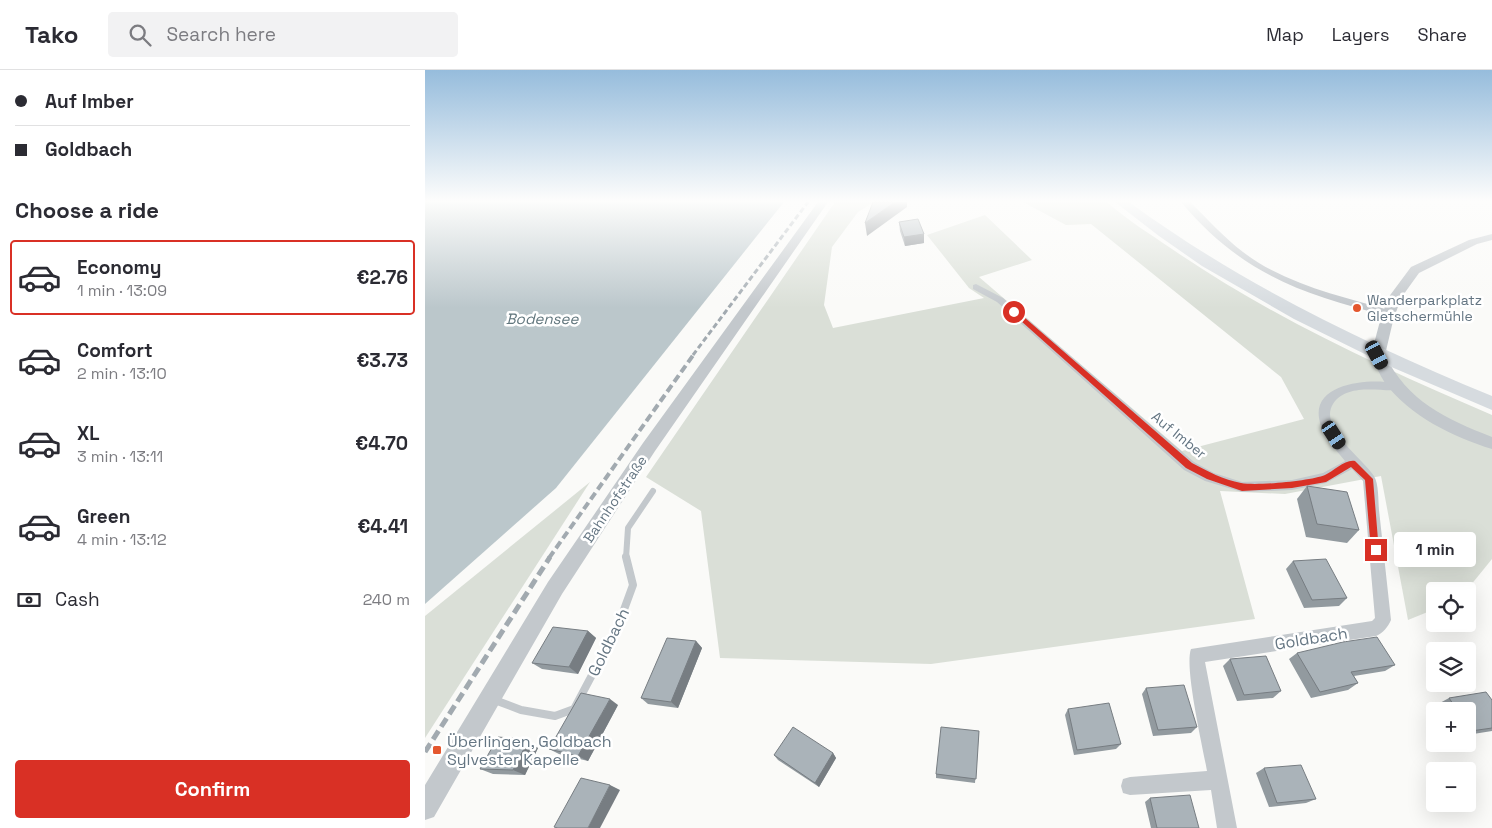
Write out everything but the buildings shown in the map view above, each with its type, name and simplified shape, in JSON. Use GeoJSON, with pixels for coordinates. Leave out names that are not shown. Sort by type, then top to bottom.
{"type":"FeatureCollection","features":[{"type":"Feature","properties":{"kind":"main road"},"geometry":{"type":"LineString","coordinates":[[1171,237],[1199,257],[1283,306],[1389,359],[1492,404]]}},
{"type":"Feature","properties":{"kind":"street","name":"Bahnhofstraße"},"geometry":{"type":"LineString","coordinates":[[425,808],[488,698],[555,588],[649,447],[798,237]]}},
{"type":"Feature","properties":{"kind":"street"},"geometry":{"type":"LineString","coordinates":[[1222,237],[1241,255],[1257,265],[1304,288],[1388,313]]}},
{"type":"Feature","properties":{"kind":"street"},"geometry":{"type":"LineString","coordinates":[[1491,237],[1473,242],[1415,270],[1407,276],[1388,313],[1377,355],[1393,382],[1424,410],[1464,433],[1492,443]]}},
{"type":"Feature","properties":{"kind":"street","name":"Auf Imber"},"geometry":{"type":"LineString","coordinates":[[976,287],[1000,300],[1189,466],[1210,477],[1242,487],[1292,485],[1326,478],[1352,463]]}},
{"type":"Feature","properties":{"kind":"street"},"geometry":{"type":"LineString","coordinates":[[1352,463],[1325,420],[1327,402],[1338,392],[1363,385],[1393,382]]}},
{"type":"Feature","properties":{"kind":"street","name":"Goldbach"},"geometry":{"type":"LineString","coordinates":[[1227,828],[1216,780],[1198,673],[1197,655],[1377,628],[1383,620],[1369,479],[1352,463]]}},
{"type":"Feature","properties":{"kind":"street"},"geometry":{"type":"LineString","coordinates":[[1130,786],[1216,780]]}},
{"type":"Feature","properties":{"kind":"lane","name":"Goldbach"},"geometry":{"type":"LineString","coordinates":[[488,698],[521,710],[555,716],[574,709],[618,626],[633,585],[626,562],[628,528],[653,491]]}},
{"type":"Feature","properties":{"kind":"shaded area"},"geometry":{"type":"Polygon","coordinates":[[[811,237],[839,237],[832,247],[824,305],[833,328],[984,298],[969,288],[929,237],[1008,237],[1032,260],[979,277],[1182,451],[1304,419],[1281,377],[1108,237],[1155,237],[1210,274],[1288,319],[1369,360],[1492,415],[1492,559],[1473,582],[1426,582],[1426,613],[1408,620],[1381,476],[1285,494],[1220,491],[1255,619],[931,664],[720,658],[701,511],[646,477],[811,237]]]}},
{"type":"Feature","properties":{"kind":"shaded area"},"geometry":{"type":"Polygon","coordinates":[[[590,482],[425,738],[425,616],[590,482]]]}},
{"type":"Feature","properties":{"kind":"water","name":"Bodensee"},"geometry":{"type":"Polygon","coordinates":[[[425,237],[756,237],[556,488],[425,604],[425,237]]]}},
{"type":"Feature","properties":{"kind":"railway"},"geometry":{"type":"LineString","coordinates":[[693,355],[781,237]]}},
{"type":"Feature","properties":{"kind":"railway"},"geometry":{"type":"LineString","coordinates":[[549,558],[694,354]]}},
{"type":"Feature","properties":{"kind":"railway"},"geometry":{"type":"LineString","coordinates":[[425,752],[550,557]]}},
{"type":"Feature","properties":{"kind":"place","name":"Wanderparkplatz Gletschermühle"},"geometry":{"type":"Point","coordinates":[1357,308]}},
{"type":"Feature","properties":{"kind":"place","name":"Überlingen, Goldbach Sylvester Kapelle"},"geometry":{"type":"Point","coordinates":[437,750]}},
{"type":"Feature","properties":{"kind":"route"},"geometry":{"type":"LineString","coordinates":[[1014,312],[1072,361],[1189,466],[1210,477],[1242,487],[1292,485],[1326,478],[1352,463],[1369,479],[1376,550]]}}]}
